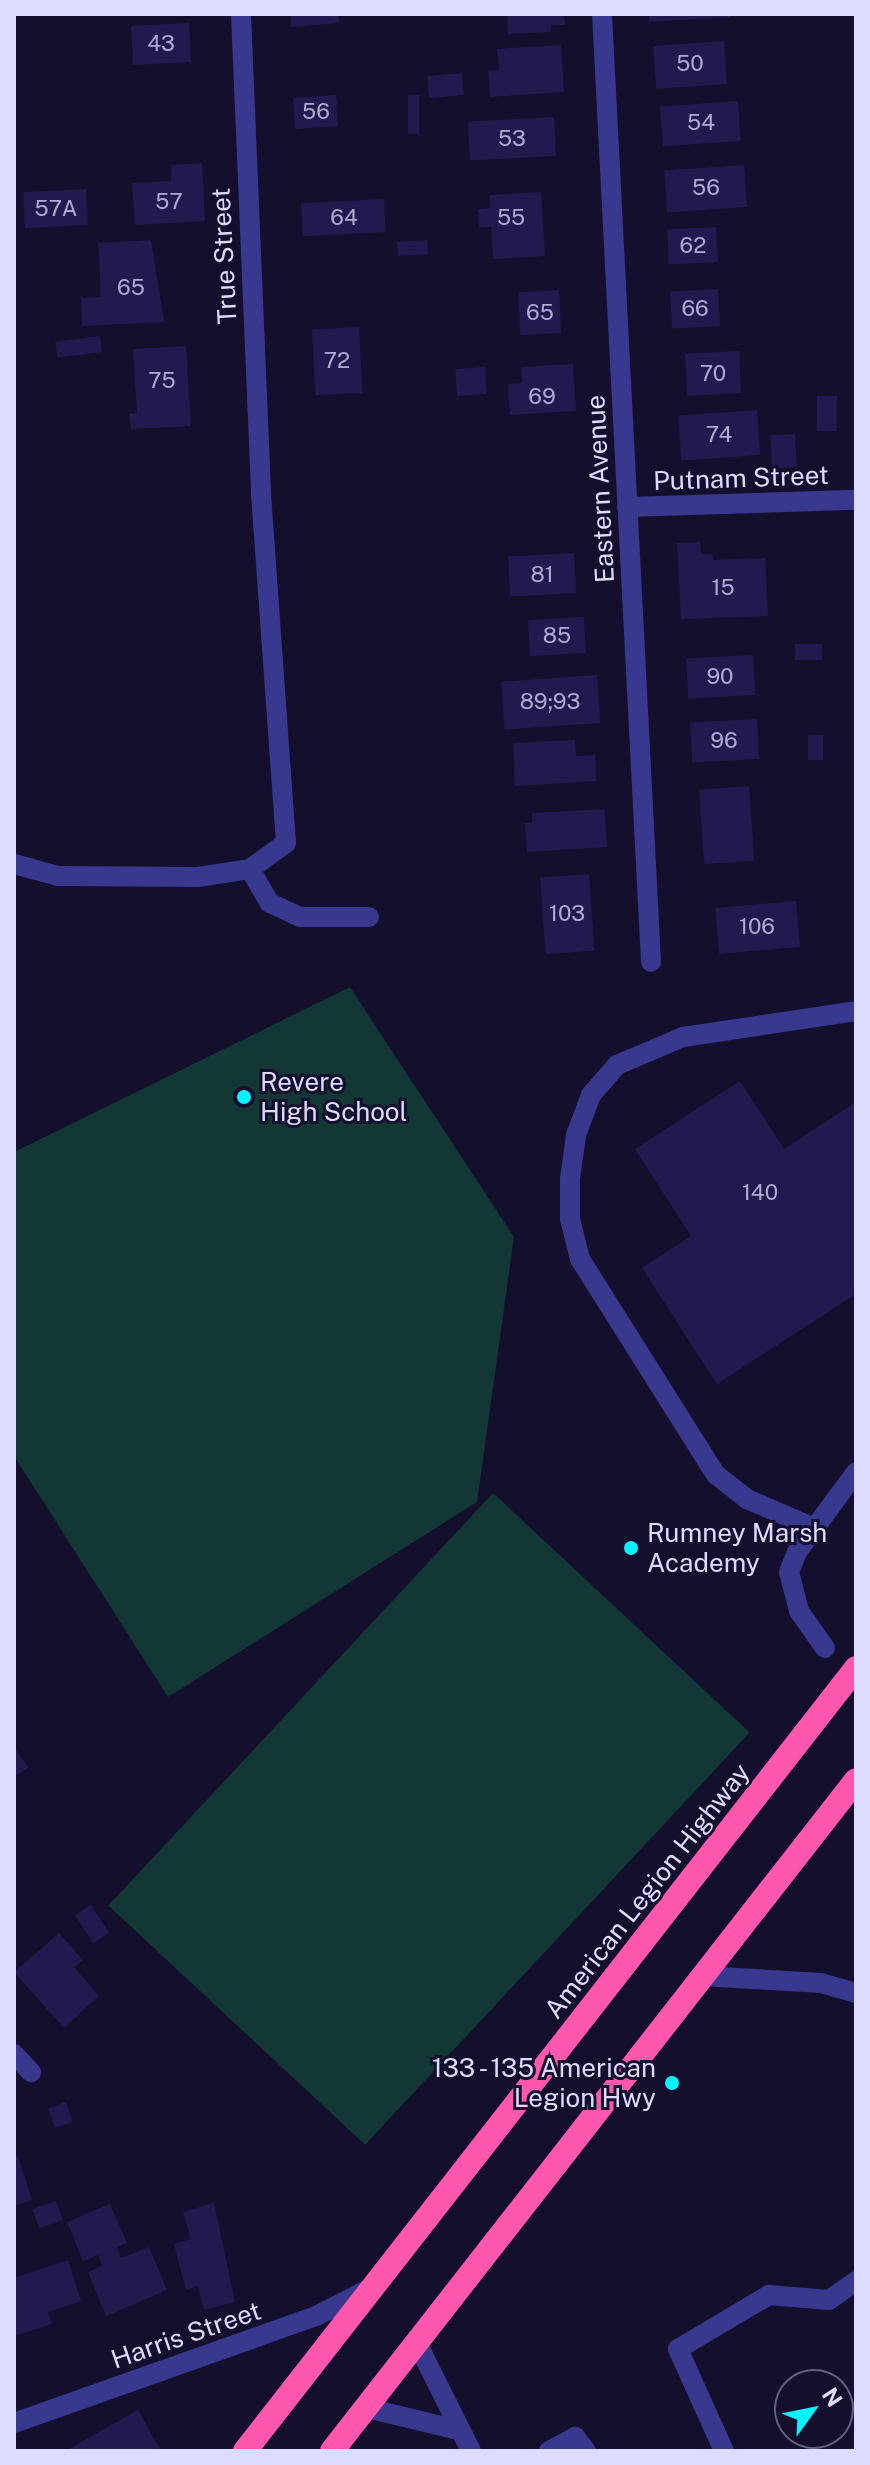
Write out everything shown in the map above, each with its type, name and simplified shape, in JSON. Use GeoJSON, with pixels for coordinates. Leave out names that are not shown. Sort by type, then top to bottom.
{"type":"FeatureCollection","features":[{"type":"Feature","properties":{"kind":"highway","name":"American Legion Highway"},"geometry":{"type":"LineString","coordinates":[[245,2451],[856,1668]]}},
{"type":"Feature","properties":{"kind":"highway"},"geometry":{"type":"LineString","coordinates":[[332,2451],[856,1780]]}},
{"type":"Feature","properties":{"kind":"street","name":"True Street"},"geometry":{"type":"LineString","coordinates":[[241,14],[261,496],[286,843],[250,869]]}},
{"type":"Feature","properties":{"kind":"street","name":"Eastern Avenue"},"geometry":{"type":"LineString","coordinates":[[602,14],[651,962]]}},
{"type":"Feature","properties":{"kind":"street","name":"Putnam Street"},"geometry":{"type":"LineString","coordinates":[[627,507],[856,500]]}},
{"type":"Feature","properties":{"kind":"street"},"geometry":{"type":"LineString","coordinates":[[14,864],[58,876],[147,878],[250,869],[270,903],[300,917],[369,917]]}},
{"type":"Feature","properties":{"kind":"street"},"geometry":{"type":"LineString","coordinates":[[814,1528],[747,1499],[716,1475],[580,1259],[570,1219],[570,1179],[576,1135],[591,1095],[617,1065],[683,1037],[856,1011]]}},
{"type":"Feature","properties":{"kind":"street"},"geometry":{"type":"LineString","coordinates":[[825,1648],[790,1590],[793,1562],[856,1472]]}},
{"type":"Feature","properties":{"kind":"street"},"geometry":{"type":"LineString","coordinates":[[703,1976],[821,1983],[856,1993]]}},
{"type":"Feature","properties":{"kind":"street"},"geometry":{"type":"LineString","coordinates":[[14,2054],[31,2072]]}},
{"type":"Feature","properties":{"kind":"street"},"geometry":{"type":"LineString","coordinates":[[724,2451],[678,2349],[769,2295],[829,2300],[856,2281]]}},
{"type":"Feature","properties":{"kind":"street","name":"Harris Street"},"geometry":{"type":"LineString","coordinates":[[14,2423],[316,2316],[372,2288]]}},
{"type":"Feature","properties":{"kind":"street"},"geometry":{"type":"LineString","coordinates":[[417,2343],[471,2451]]}},
{"type":"Feature","properties":{"kind":"street"},"geometry":{"type":"LineString","coordinates":[[367,2408],[458,2430]]}},
{"type":"Feature","properties":{"kind":"street"},"geometry":{"type":"LineString","coordinates":[[549,2451],[575,2437],[586,2451]]}},
{"type":"Feature","properties":{"kind":"green space"},"geometry":{"type":"Polygon","coordinates":[[[350,987],[514,1237],[477,1502],[168,1697],[14,1456],[14,1152],[350,987]]]}},
{"type":"Feature","properties":{"kind":"green space"},"geometry":{"type":"Polygon","coordinates":[[[493,1493],[750,1732],[365,2145],[108,1905],[493,1493]]]}},
{"type":"Feature","properties":{"kind":"building"},"geometry":{"type":"Polygon","coordinates":[[[290,14],[338,14],[339,23],[291,27],[290,14]]]}},
{"type":"Feature","properties":{"kind":"building"},"geometry":{"type":"Polygon","coordinates":[[[507,14],[564,14],[565,25],[551,25],[551,32],[508,34],[507,14]]]}},
{"type":"Feature","properties":{"kind":"building"},"geometry":{"type":"Polygon","coordinates":[[[649,14],[730,14],[730,17],[649,22],[649,14]]]}},
{"type":"Feature","properties":{"kind":"building"},"geometry":{"type":"Polygon","coordinates":[[[189,23],[191,62],[133,65],[131,26],[189,23]]]}},
{"type":"Feature","properties":{"kind":"building"},"geometry":{"type":"Polygon","coordinates":[[[724,41],[727,84],[656,89],[653,46],[724,41]]]}},
{"type":"Feature","properties":{"kind":"building"},"geometry":{"type":"Polygon","coordinates":[[[561,45],[564,92],[490,97],[488,71],[499,70],[497,49],[561,45]]]}},
{"type":"Feature","properties":{"kind":"building"},"geometry":{"type":"Polygon","coordinates":[[[462,73],[464,95],[429,98],[427,76],[462,73]]]}},
{"type":"Feature","properties":{"kind":"building"},"geometry":{"type":"Polygon","coordinates":[[[336,95],[338,126],[295,129],[293,98],[336,95]]]}},
{"type":"Feature","properties":{"kind":"building"},"geometry":{"type":"Polygon","coordinates":[[[408,95],[419,95],[419,134],[408,134],[408,95]]]}},
{"type":"Feature","properties":{"kind":"building"},"geometry":{"type":"Polygon","coordinates":[[[738,101],[741,141],[663,146],[660,106],[738,101]]]}},
{"type":"Feature","properties":{"kind":"building"},"geometry":{"type":"Polygon","coordinates":[[[554,117],[556,156],[470,160],[468,122],[554,117]]]}},
{"type":"Feature","properties":{"kind":"building"},"geometry":{"type":"Polygon","coordinates":[[[202,163],[205,221],[135,225],[132,183],[171,181],[171,165],[202,163]]]}},
{"type":"Feature","properties":{"kind":"building"},"geometry":{"type":"Polygon","coordinates":[[[744,165],[747,207],[667,212],[664,171],[744,165]]]}},
{"type":"Feature","properties":{"kind":"building"},"geometry":{"type":"Polygon","coordinates":[[[86,189],[88,225],[25,228],[23,192],[86,189]]]}},
{"type":"Feature","properties":{"kind":"building"},"geometry":{"type":"Polygon","coordinates":[[[541,192],[545,256],[493,259],[491,227],[479,227],[478,209],[490,208],[490,195],[541,192]]]}},
{"type":"Feature","properties":{"kind":"building"},"geometry":{"type":"Polygon","coordinates":[[[384,199],[386,232],[303,236],[301,203],[384,199]]]}},
{"type":"Feature","properties":{"kind":"building"},"geometry":{"type":"Polygon","coordinates":[[[716,227],[718,262],[669,265],[667,230],[716,227]]]}},
{"type":"Feature","properties":{"kind":"building"},"geometry":{"type":"Polygon","coordinates":[[[151,240],[164,322],[82,326],[81,298],[101,297],[98,243],[151,240]]]}},
{"type":"Feature","properties":{"kind":"building"},"geometry":{"type":"Polygon","coordinates":[[[427,240],[428,254],[398,256],[397,242],[427,240]]]}},
{"type":"Feature","properties":{"kind":"building"},"geometry":{"type":"Polygon","coordinates":[[[718,289],[720,326],[672,328],[670,292],[718,289]]]}},
{"type":"Feature","properties":{"kind":"building"},"geometry":{"type":"Polygon","coordinates":[[[559,290],[561,333],[520,335],[518,292],[559,290]]]}},
{"type":"Feature","properties":{"kind":"building"},"geometry":{"type":"Polygon","coordinates":[[[359,327],[362,393],[316,395],[312,329],[359,327]]]}},
{"type":"Feature","properties":{"kind":"building"},"geometry":{"type":"Polygon","coordinates":[[[100,336],[102,352],[57,357],[55,341],[100,336]]]}},
{"type":"Feature","properties":{"kind":"building"},"geometry":{"type":"Polygon","coordinates":[[[186,346],[191,426],[131,429],[129,414],[137,413],[133,349],[186,346]]]}},
{"type":"Feature","properties":{"kind":"building"},"geometry":{"type":"Polygon","coordinates":[[[739,351],[741,393],[687,396],[685,354],[739,351]]]}},
{"type":"Feature","properties":{"kind":"building"},"geometry":{"type":"Polygon","coordinates":[[[573,364],[576,411],[510,415],[508,384],[522,383],[521,367],[573,364]]]}},
{"type":"Feature","properties":{"kind":"building"},"geometry":{"type":"Polygon","coordinates":[[[485,367],[487,394],[457,396],[455,369],[485,367]]]}},
{"type":"Feature","properties":{"kind":"building"},"geometry":{"type":"Polygon","coordinates":[[[817,396],[837,396],[837,431],[817,431],[817,396]]]}},
{"type":"Feature","properties":{"kind":"building"},"geometry":{"type":"Polygon","coordinates":[[[757,410],[760,455],[681,460],[678,416],[757,410]]]}},
{"type":"Feature","properties":{"kind":"building"},"geometry":{"type":"Polygon","coordinates":[[[795,434],[797,467],[772,468],[770,435],[795,434]]]}},
{"type":"Feature","properties":{"kind":"building"},"geometry":{"type":"Polygon","coordinates":[[[700,542],[701,554],[712,554],[713,560],[765,558],[768,616],[681,619],[677,543],[700,542]]]}},
{"type":"Feature","properties":{"kind":"building"},"geometry":{"type":"Polygon","coordinates":[[[574,553],[576,593],[510,596],[508,556],[574,553]]]}},
{"type":"Feature","properties":{"kind":"building"},"geometry":{"type":"Polygon","coordinates":[[[584,617],[586,653],[530,656],[528,620],[584,617]]]}},
{"type":"Feature","properties":{"kind":"building"},"geometry":{"type":"Polygon","coordinates":[[[795,644],[822,644],[822,660],[795,660],[795,644]]]}},
{"type":"Feature","properties":{"kind":"building"},"geometry":{"type":"Polygon","coordinates":[[[753,655],[755,695],[688,698],[686,659],[753,655]]]}},
{"type":"Feature","properties":{"kind":"building"},"geometry":{"type":"Polygon","coordinates":[[[597,675],[600,723],[505,730],[501,682],[597,675]]]}},
{"type":"Feature","properties":{"kind":"building"},"geometry":{"type":"Polygon","coordinates":[[[757,719],[759,759],[692,762],[690,723],[757,719]]]}},
{"type":"Feature","properties":{"kind":"building"},"geometry":{"type":"Polygon","coordinates":[[[808,735],[823,735],[823,760],[808,760],[808,735]]]}},
{"type":"Feature","properties":{"kind":"building"},"geometry":{"type":"Polygon","coordinates":[[[575,740],[576,756],[595,755],[596,781],[515,786],[513,743],[575,740]]]}},
{"type":"Feature","properties":{"kind":"building"},"geometry":{"type":"Polygon","coordinates":[[[749,786],[754,861],[704,864],[699,789],[749,786]]]}},
{"type":"Feature","properties":{"kind":"building"},"geometry":{"type":"Polygon","coordinates":[[[605,809],[607,847],[527,852],[525,823],[532,823],[532,813],[605,809]]]}},
{"type":"Feature","properties":{"kind":"building"},"geometry":{"type":"Polygon","coordinates":[[[589,874],[594,951],[545,954],[540,877],[589,874]]]}},
{"type":"Feature","properties":{"kind":"building"},"geometry":{"type":"Polygon","coordinates":[[[796,901],[800,947],[719,954],[715,908],[796,901]]]}},
{"type":"Feature","properties":{"kind":"building"},"geometry":{"type":"Polygon","coordinates":[[[740,1081],[784,1149],[856,1102],[856,1294],[717,1384],[642,1268],[691,1236],[635,1149],[740,1081]]]}},
{"type":"Feature","properties":{"kind":"building"},"geometry":{"type":"Polygon","coordinates":[[[14,1747],[28,1767],[14,1777],[14,1747]]]}},
{"type":"Feature","properties":{"kind":"building"},"geometry":{"type":"Polygon","coordinates":[[[91,1905],[109,1933],[93,1943],[75,1915],[91,1905]]]}},
{"type":"Feature","properties":{"kind":"building"},"geometry":{"type":"Polygon","coordinates":[[[59,1933],[83,1960],[74,1967],[99,1996],[64,2028],[14,1972],[59,1933]]]}},
{"type":"Feature","properties":{"kind":"building"},"geometry":{"type":"Polygon","coordinates":[[[66,2102],[73,2122],[55,2128],[48,2108],[66,2102]]]}},
{"type":"Feature","properties":{"kind":"building"},"geometry":{"type":"Polygon","coordinates":[[[18,2156],[32,2200],[14,2206],[14,2157],[18,2156]]]}},
{"type":"Feature","properties":{"kind":"building"},"geometry":{"type":"Polygon","coordinates":[[[56,2201],[63,2220],[39,2228],[33,2210],[56,2201]]]}},
{"type":"Feature","properties":{"kind":"building"},"geometry":{"type":"Polygon","coordinates":[[[214,2203],[235,2302],[204,2310],[198,2286],[186,2290],[174,2244],[191,2239],[183,2212],[214,2203]]]}},
{"type":"Feature","properties":{"kind":"building"},"geometry":{"type":"Polygon","coordinates":[[[110,2204],[127,2243],[117,2247],[121,2258],[149,2247],[167,2290],[106,2316],[88,2272],[102,2266],[98,2255],[83,2261],[67,2222],[110,2204]]]}},
{"type":"Feature","properties":{"kind":"building"},"geometry":{"type":"Polygon","coordinates":[[[68,2260],[81,2301],[48,2312],[52,2324],[15,2336],[14,2278],[68,2260]]]}},
{"type":"Feature","properties":{"kind":"building"},"geometry":{"type":"Polygon","coordinates":[[[138,2410],[161,2451],[65,2451],[138,2410]]]}},
{"type":"Feature","properties":{"kind":"place","name":"Revere High School"},"geometry":{"type":"Point","coordinates":[244,1097]}},
{"type":"Feature","properties":{"kind":"place","name":"Rumney Marsh Academy"},"geometry":{"type":"Point","coordinates":[631,1548]}},
{"type":"Feature","properties":{"kind":"place","name":"133 - 135 American Legion Hwy"},"geometry":{"type":"Point","coordinates":[672,2083]}}]}
